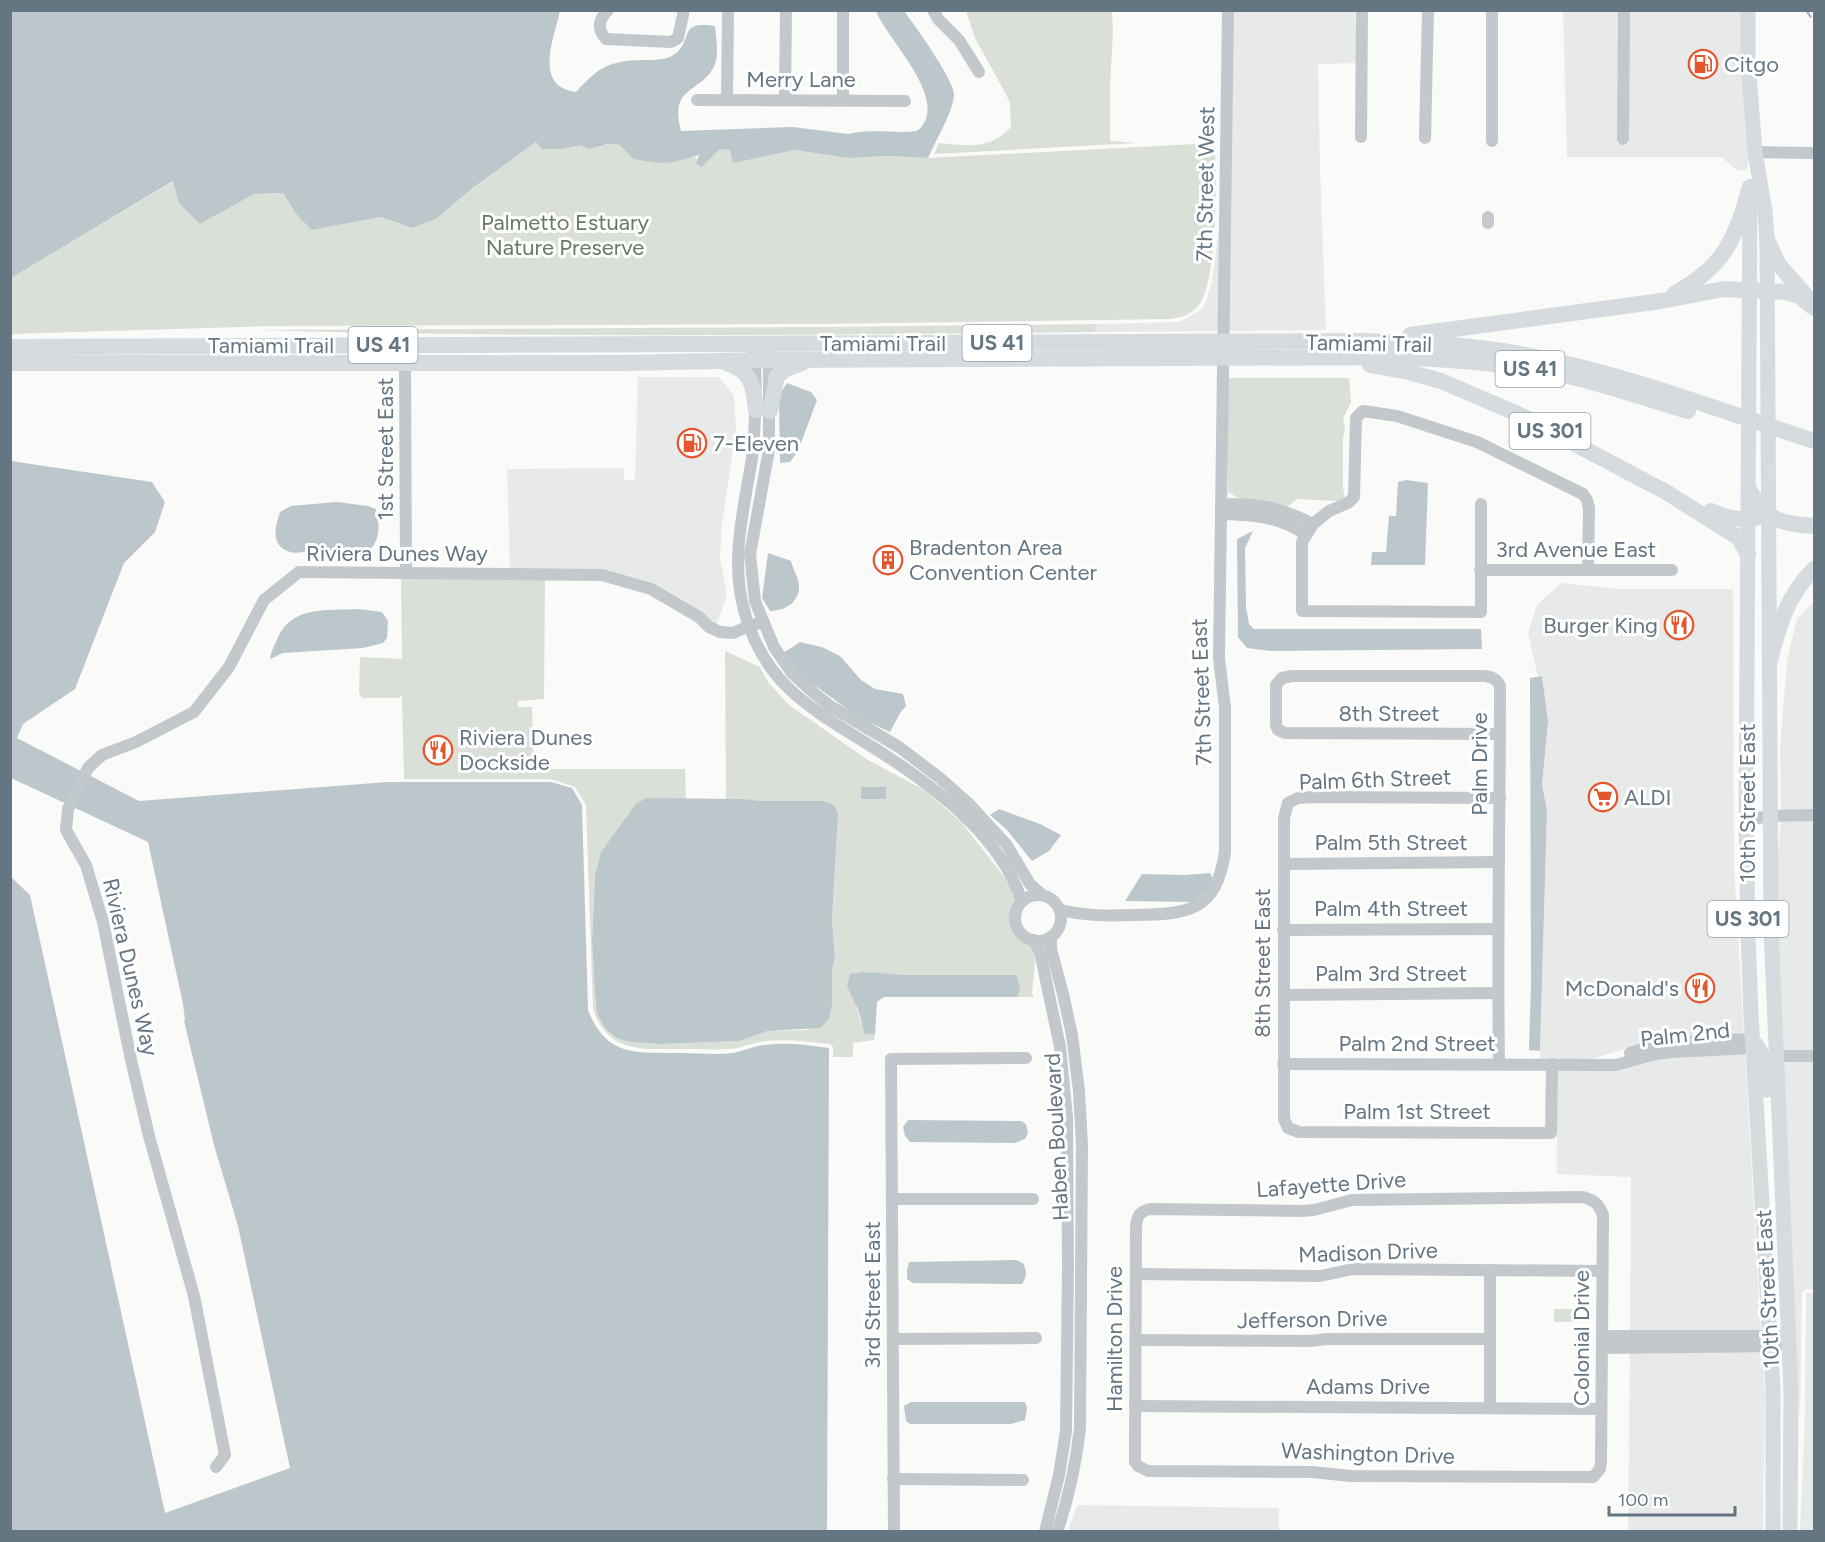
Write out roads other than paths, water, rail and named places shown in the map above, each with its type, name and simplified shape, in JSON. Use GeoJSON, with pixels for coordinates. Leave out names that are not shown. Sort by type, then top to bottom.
{"type":"FeatureCollection","features":[{"type":"Feature","properties":{"kind":"highway"},"geometry":{"type":"LineString","coordinates":[[1661,301],[1701,278],[1719,260],[1736,232],[1750,187]]}},
{"type":"Feature","properties":{"kind":"highway"},"geometry":{"type":"LineString","coordinates":[[1767,240],[1779,265],[1815,307]]}},
{"type":"Feature","properties":{"kind":"highway"},"geometry":{"type":"LineString","coordinates":[[1365,341],[1661,301],[1724,289],[1786,292],[1799,296],[1815,307]]}},
{"type":"Feature","properties":{"kind":"highway","name":"Tamiami Trail"},"geometry":{"type":"LineString","coordinates":[[10,363],[624,363],[719,361],[762,352],[811,360],[1224,350],[1365,341],[1444,344],[1504,351],[1602,372],[1726,418],[1789,438],[1815,452]]}},
{"type":"Feature","properties":{"kind":"highway","name":"Tamiami Trail"},"geometry":{"type":"LineString","coordinates":[[10,347],[141,346],[762,352],[1224,350],[1327,358],[1433,359],[1537,370],[1726,418]]}},
{"type":"Feature","properties":{"kind":"highway","name":"US 301"},"geometry":{"type":"LineString","coordinates":[[1327,358],[1409,372],[1452,385],[1518,414],[1666,492],[1738,538],[1749,554]]}},
{"type":"Feature","properties":{"kind":"highway"},"geometry":{"type":"LineString","coordinates":[[763,411],[777,376],[792,366],[811,360]]}},
{"type":"Feature","properties":{"kind":"highway"},"geometry":{"type":"LineString","coordinates":[[719,361],[746,372],[763,411]]}},
{"type":"Feature","properties":{"kind":"highway","name":"Tamiami Trail"},"geometry":{"type":"LineString","coordinates":[[1789,438],[1815,441]]}},
{"type":"Feature","properties":{"kind":"highway"},"geometry":{"type":"LineString","coordinates":[[1749,489],[1767,514],[1789,524],[1815,526]]}},
{"type":"Feature","properties":{"kind":"highway"},"geometry":{"type":"LineString","coordinates":[[1666,492],[1731,520],[1749,519],[1767,514]]}},
{"type":"Feature","properties":{"kind":"highway"},"geometry":{"type":"LineString","coordinates":[[1770,660],[1781,619],[1790,600],[1804,579],[1815,568]]}},
{"type":"Feature","properties":{"kind":"main road"},"geometry":{"type":"LineString","coordinates":[[1748,10],[1748,61],[1755,152],[1765,211],[1767,240],[1758,291]]}},
{"type":"Feature","properties":{"kind":"main road"},"geometry":{"type":"LineString","coordinates":[[1755,152],[1750,187],[1758,291]]}},
{"type":"Feature","properties":{"kind":"main road","name":"10th Street East"},"geometry":{"type":"LineString","coordinates":[[1758,291],[1749,489],[1746,820],[1749,969],[1774,1428],[1773,1532]]}},
{"type":"Feature","properties":{"kind":"main road","name":"10th Street East"},"geometry":{"type":"LineString","coordinates":[[1758,291],[1770,660],[1771,949],[1792,1440],[1790,1532]]}},
{"type":"Feature","properties":{"kind":"main road"},"geometry":{"type":"LineString","coordinates":[[1749,969],[1763,1036],[1775,1056]]}},
{"type":"Feature","properties":{"kind":"main road"},"geometry":{"type":"LineString","coordinates":[[1753,1044],[1762,1053],[1765,1066],[1773,1166],[1783,1218]]}},
{"type":"Feature","properties":{"kind":"main road"},"geometry":{"type":"LineString","coordinates":[[1774,1428],[1783,1446],[1784,1520],[1790,1532]]}},
{"type":"Feature","properties":{"kind":"street"},"geometry":{"type":"LineString","coordinates":[[608,10],[600,19],[599,27],[606,39],[671,42],[678,38],[684,10]]}},
{"type":"Feature","properties":{"kind":"street"},"geometry":{"type":"LineString","coordinates":[[727,100],[728,10]]}},
{"type":"Feature","properties":{"kind":"street"},"geometry":{"type":"LineString","coordinates":[[785,100],[786,10]]}},
{"type":"Feature","properties":{"kind":"street"},"geometry":{"type":"LineString","coordinates":[[843,10],[843,100]]}},
{"type":"Feature","properties":{"kind":"street"},"geometry":{"type":"LineString","coordinates":[[933,10],[959,40],[979,72]]}},
{"type":"Feature","properties":{"kind":"street","name":"7th Street West"},"geometry":{"type":"LineString","coordinates":[[1224,350],[1228,10]]}},
{"type":"Feature","properties":{"kind":"street"},"geometry":{"type":"LineString","coordinates":[[1361,137],[1362,10]]}},
{"type":"Feature","properties":{"kind":"street"},"geometry":{"type":"LineString","coordinates":[[1425,138],[1428,10]]}},
{"type":"Feature","properties":{"kind":"street"},"geometry":{"type":"LineString","coordinates":[[1492,10],[1492,141]]}},
{"type":"Feature","properties":{"kind":"street"},"geometry":{"type":"LineString","coordinates":[[1623,139],[1624,10]]}},
{"type":"Feature","properties":{"kind":"street","name":"Merry Lane"},"geometry":{"type":"LineString","coordinates":[[697,100],[905,101]]}},
{"type":"Feature","properties":{"kind":"street"},"geometry":{"type":"LineString","coordinates":[[1755,152],[1815,153]]}},
{"type":"Feature","properties":{"kind":"street"},"geometry":{"type":"LineString","coordinates":[[141,346],[141,363]]}},
{"type":"Feature","properties":{"kind":"street","name":"7th Street East"},"geometry":{"type":"LineString","coordinates":[[1060,910],[1089,916],[1171,915],[1190,910],[1204,900],[1214,890],[1222,870],[1225,852],[1225,708],[1219,658],[1224,350]]}},
{"type":"Feature","properties":{"kind":"street"},"geometry":{"type":"LineString","coordinates":[[762,352],[766,471],[750,554],[755,601],[780,657],[807,687],[830,706],[899,747],[952,788],[986,821],[1006,844],[1030,884],[1042,895],[1053,900],[1060,910],[1060,925],[1050,937],[1034,940],[1022,933],[1016,921],[1016,914],[1022,901],[1035,895],[1042,895]]}},
{"type":"Feature","properties":{"kind":"street","name":"1st Street East"},"geometry":{"type":"LineString","coordinates":[[405,362],[406,572]]}},
{"type":"Feature","properties":{"kind":"street"},"geometry":{"type":"LineString","coordinates":[[763,411],[753,448],[738,555],[740,593],[749,626],[763,657],[789,690],[816,712],[886,756],[934,791],[975,828],[1015,881],[1022,901]]}},
{"type":"Feature","properties":{"kind":"street"},"geometry":{"type":"LineString","coordinates":[[1481,504],[1481,612],[1302,611],[1302,542],[1310,530],[1329,511],[1348,503],[1354,497],[1356,418],[1363,411],[1397,416],[1465,438],[1583,494],[1589,508],[1588,570]]}},
{"type":"Feature","properties":{"kind":"street"},"geometry":{"type":"LineString","coordinates":[[1222,509],[1257,509],[1288,518],[1310,530]]}},
{"type":"Feature","properties":{"kind":"street","name":"3rd Avenue East"},"geometry":{"type":"LineString","coordinates":[[1480,570],[1672,570]]}},
{"type":"Feature","properties":{"kind":"street","name":"Riviera Dunes Way"},"geometry":{"type":"LineString","coordinates":[[216,1467],[225,1455],[194,1296],[146,1125],[103,922],[86,865],[66,830],[68,809],[88,768],[102,755],[136,742],[194,712],[229,668],[264,600],[299,572],[602,575],[651,589],[720,632],[733,633],[749,626]]}},
{"type":"Feature","properties":{"kind":"street"},"geometry":{"type":"LineString","coordinates":[[749,626],[763,622]]}},
{"type":"Feature","properties":{"kind":"street","name":"Palm Drive"},"geometry":{"type":"LineString","coordinates":[[1282,678],[1490,676],[1500,686],[1499,1065]]}},
{"type":"Feature","properties":{"kind":"street","name":"8th Street"},"geometry":{"type":"LineString","coordinates":[[1282,678],[1276,685],[1276,725],[1278,730],[1285,733],[1500,734]]}},
{"type":"Feature","properties":{"kind":"street"},"geometry":{"type":"LineString","coordinates":[[886,756],[899,747]]}},
{"type":"Feature","properties":{"kind":"street","name":"Palm 6th Street"},"geometry":{"type":"LineString","coordinates":[[1288,803],[1298,798],[1316,797],[1500,798]]}},
{"type":"Feature","properties":{"kind":"street","name":"8th Street East"},"geometry":{"type":"LineString","coordinates":[[1285,1124],[1282,1064],[1284,818],[1288,803]]}},
{"type":"Feature","properties":{"kind":"street"},"geometry":{"type":"LineString","coordinates":[[1746,820],[1770,816],[1815,815]]}},
{"type":"Feature","properties":{"kind":"street","name":"Palm 5th Street"},"geometry":{"type":"LineString","coordinates":[[1284,864],[1499,862]]}},
{"type":"Feature","properties":{"kind":"street","name":"7th Street East"},"geometry":{"type":"LineString","coordinates":[[1060,925],[1089,916]]}},
{"type":"Feature","properties":{"kind":"street","name":"Palm 4th Street"},"geometry":{"type":"LineString","coordinates":[[1283,930],[1498,929]]}},
{"type":"Feature","properties":{"kind":"street","name":"Haben Boulevard"},"geometry":{"type":"LineString","coordinates":[[1050,937],[1077,1073],[1082,1146],[1080,1428],[1077,1460],[1057,1532]]}},
{"type":"Feature","properties":{"kind":"street","name":"Haben Boulevard"},"geometry":{"type":"LineString","coordinates":[[1034,940],[1040,952],[1054,1012],[1065,1095],[1068,1143],[1066,1431],[1059,1475],[1045,1532]]}},
{"type":"Feature","properties":{"kind":"street","name":"Palm 3rd Street"},"geometry":{"type":"LineString","coordinates":[[1284,995],[1498,993]]}},
{"type":"Feature","properties":{"kind":"street","name":"Palm 2nd"},"geometry":{"type":"LineString","coordinates":[[1552,1064],[1585,1065],[1658,1044],[1753,1044]]}},
{"type":"Feature","properties":{"kind":"street"},"geometry":{"type":"LineString","coordinates":[[1775,1056],[1815,1056]]}},
{"type":"Feature","properties":{"kind":"street","name":"3rd Street East"},"geometry":{"type":"LineString","coordinates":[[894,1532],[891,1059],[1026,1058]]}},
{"type":"Feature","properties":{"kind":"street","name":"Palm 2nd Street"},"geometry":{"type":"LineString","coordinates":[[1282,1064],[1552,1064]]}},
{"type":"Feature","properties":{"kind":"street","name":"Palm 1st Street"},"geometry":{"type":"LineString","coordinates":[[1285,1124],[1288,1128],[1299,1132],[1551,1133],[1552,1064]]}},
{"type":"Feature","properties":{"kind":"street","name":"Lafayette Drive"},"geometry":{"type":"LineString","coordinates":[[1140,1213],[1150,1209],[1302,1211],[1352,1200],[1583,1197],[1596,1203]]}},
{"type":"Feature","properties":{"kind":"street"},"geometry":{"type":"LineString","coordinates":[[892,1199],[1033,1198]]}},
{"type":"Feature","properties":{"kind":"street","name":"Colonial Drive"},"geometry":{"type":"LineString","coordinates":[[1596,1203],[1603,1215],[1601,1462],[1597,1474]]}},
{"type":"Feature","properties":{"kind":"street","name":"Hamilton Drive"},"geometry":{"type":"LineString","coordinates":[[1138,1467],[1134,1457],[1136,1227],[1140,1213]]}},
{"type":"Feature","properties":{"kind":"street"},"geometry":{"type":"LineString","coordinates":[[1068,1266],[1082,1266]]}},
{"type":"Feature","properties":{"kind":"street","name":"Madison Drive"},"geometry":{"type":"LineString","coordinates":[[1136,1274],[1320,1276],[1353,1269],[1602,1271]]}},
{"type":"Feature","properties":{"kind":"street"},"geometry":{"type":"LineString","coordinates":[[1490,1270],[1490,1408]]}},
{"type":"Feature","properties":{"kind":"street"},"geometry":{"type":"LineString","coordinates":[[893,1339],[1036,1338]]}},
{"type":"Feature","properties":{"kind":"street","name":"Jefferson Drive"},"geometry":{"type":"LineString","coordinates":[[1136,1340],[1310,1341],[1327,1338],[1490,1338]]}},
{"type":"Feature","properties":{"kind":"street"},"geometry":{"type":"LineString","coordinates":[[1602,1342],[1789,1341]]}},
{"type":"Feature","properties":{"kind":"street","name":"Adams Drive"},"geometry":{"type":"LineString","coordinates":[[1135,1406],[1601,1409]]}},
{"type":"Feature","properties":{"kind":"street","name":"Washington Drive"},"geometry":{"type":"LineString","coordinates":[[1138,1467],[1148,1471],[1312,1472],[1351,1476],[1588,1478],[1597,1474]]}},
{"type":"Feature","properties":{"kind":"street"},"geometry":{"type":"LineString","coordinates":[[893,1479],[1023,1480]]}},
{"type":"Feature","properties":{"kind":"railway"},"geometry":{"type":"LineString","coordinates":[[1806,10],[1814,22]]}},
{"type":"Feature","properties":{"kind":"place","name":"Citgo"},"geometry":{"type":"Point","coordinates":[1703,64]}},
{"type":"Feature","properties":{"kind":"place","name":"7-Eleven"},"geometry":{"type":"Point","coordinates":[692,443]}},
{"type":"Feature","properties":{"kind":"place","name":"Bradenton Area Convention Center"},"geometry":{"type":"Point","coordinates":[888,560]}},
{"type":"Feature","properties":{"kind":"place","name":"Burger King"},"geometry":{"type":"Point","coordinates":[1679,625]}},
{"type":"Feature","properties":{"kind":"place","name":"Riviera Dunes Dockside"},"geometry":{"type":"Point","coordinates":[438,750]}},
{"type":"Feature","properties":{"kind":"place","name":"ALDI"},"geometry":{"type":"Point","coordinates":[1603,797]}},
{"type":"Feature","properties":{"kind":"place","name":"McDonald's"},"geometry":{"type":"Point","coordinates":[1700,988]}},
{"type":"Feature","properties":{"kind":"park label","name":"Palmetto Estuary Nature Preserve"},"geometry":{"type":"Point","coordinates":[565,234]}}]}
